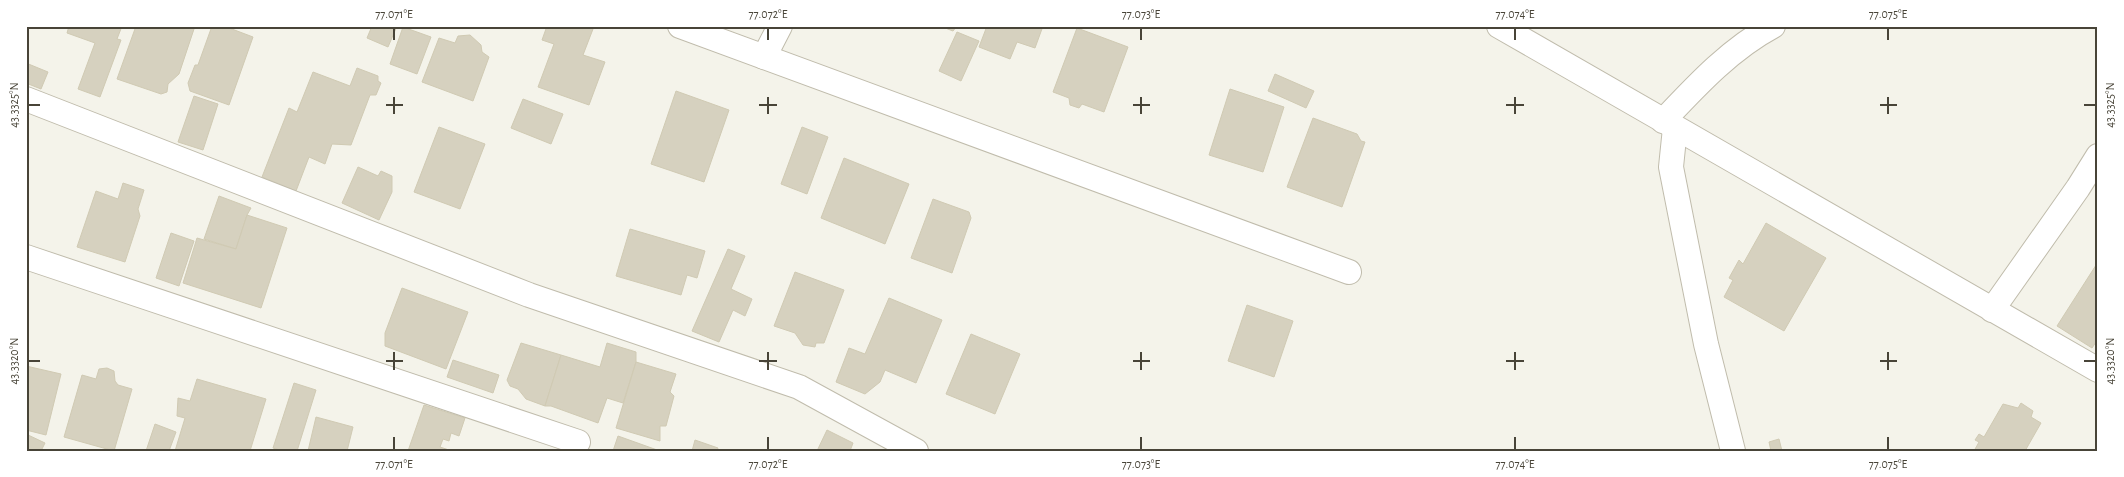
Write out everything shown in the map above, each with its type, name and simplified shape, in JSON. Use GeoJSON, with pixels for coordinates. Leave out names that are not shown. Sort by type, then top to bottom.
{"type":"FeatureCollection","features":[{"type":"Feature","properties":{"kind":"street"},"geometry":{"type":"LineString","coordinates":[[680,26],[1349,272]]}},
{"type":"Feature","properties":{"kind":"street"},"geometry":{"type":"LineString","coordinates":[[764,57],[780,26]]}},
{"type":"Feature","properties":{"kind":"street"},"geometry":{"type":"LineString","coordinates":[[1499,26],[2098,370]]}},
{"type":"Feature","properties":{"kind":"street"},"geometry":{"type":"LineString","coordinates":[[1733,451],[1706,344],[1671,167],[1669,125],[1690,93],[1750,38],[1773,26]]}},
{"type":"Feature","properties":{"kind":"street"},"geometry":{"type":"LineString","coordinates":[[26,99],[529,295],[798,387],[916,451]]}},
{"type":"Feature","properties":{"kind":"street"},"geometry":{"type":"LineString","coordinates":[[1992,310],[2078,188],[2098,156]]}},
{"type":"Feature","properties":{"kind":"street"},"geometry":{"type":"LineString","coordinates":[[26,257],[578,442]]}},
{"type":"Feature","properties":{"kind":"building"},"geometry":{"type":"Polygon","coordinates":[[[69,26],[122,26],[117,39],[121,40],[100,97],[78,89],[95,43],[67,33],[69,26]]]}},
{"type":"Feature","properties":{"kind":"building"},"geometry":{"type":"Polygon","coordinates":[[[136,26],[195,26],[179,74],[168,84],[167,92],[161,94],[117,79],[136,26]]]}},
{"type":"Feature","properties":{"kind":"building"},"geometry":{"type":"Polygon","coordinates":[[[212,26],[224,26],[253,37],[229,105],[190,91],[188,83],[195,65],[198,65],[212,26]]]}},
{"type":"Feature","properties":{"kind":"building"},"geometry":{"type":"Polygon","coordinates":[[[372,26],[397,26],[388,47],[367,38],[372,26]]]}},
{"type":"Feature","properties":{"kind":"building"},"geometry":{"type":"Polygon","coordinates":[[[547,26],[586,26],[593,29],[583,55],[605,62],[589,105],[538,87],[554,44],[542,40],[547,26]]]}},
{"type":"Feature","properties":{"kind":"building"},"geometry":{"type":"Polygon","coordinates":[[[940,26],[957,26],[953,31],[940,26]]]}},
{"type":"Feature","properties":{"kind":"building"},"geometry":{"type":"Polygon","coordinates":[[[987,26],[1043,26],[1035,48],[1017,42],[1010,59],[979,47],[987,26]]]}},
{"type":"Feature","properties":{"kind":"building"},"geometry":{"type":"Polygon","coordinates":[[[403,27],[431,37],[417,74],[390,64],[403,27]]]}},
{"type":"Feature","properties":{"kind":"building"},"geometry":{"type":"Polygon","coordinates":[[[1077,28],[1128,47],[1104,112],[1082,104],[1079,108],[1070,105],[1069,98],[1053,92],[1077,28]]]}},
{"type":"Feature","properties":{"kind":"building"},"geometry":{"type":"Polygon","coordinates":[[[957,32],[979,41],[961,81],[939,71],[957,32]]]}},
{"type":"Feature","properties":{"kind":"building"},"geometry":{"type":"Polygon","coordinates":[[[470,35],[481,45],[482,52],[489,57],[473,101],[422,82],[439,38],[455,43],[458,36],[470,35]]]}},
{"type":"Feature","properties":{"kind":"building"},"geometry":{"type":"Polygon","coordinates":[[[26,63],[48,72],[41,89],[26,83],[26,63]]]}},
{"type":"Feature","properties":{"kind":"building"},"geometry":{"type":"Polygon","coordinates":[[[357,68],[378,76],[378,81],[381,83],[376,95],[370,95],[351,145],[332,144],[325,164],[309,157],[296,191],[262,177],[289,108],[297,112],[313,72],[350,86],[357,68]]]}},
{"type":"Feature","properties":{"kind":"building"},"geometry":{"type":"Polygon","coordinates":[[[1275,74],[1314,91],[1306,108],[1268,91],[1275,74]]]}},
{"type":"Feature","properties":{"kind":"building"},"geometry":{"type":"Polygon","coordinates":[[[1230,89],[1284,107],[1263,172],[1209,155],[1230,89]]]}},
{"type":"Feature","properties":{"kind":"building"},"geometry":{"type":"Polygon","coordinates":[[[676,91],[729,110],[704,182],[651,164],[676,91]]]}},
{"type":"Feature","properties":{"kind":"building"},"geometry":{"type":"Polygon","coordinates":[[[194,96],[218,104],[203,150],[178,142],[194,96]]]}},
{"type":"Feature","properties":{"kind":"building"},"geometry":{"type":"Polygon","coordinates":[[[523,99],[563,114],[551,144],[511,128],[523,99]]]}},
{"type":"Feature","properties":{"kind":"building"},"geometry":{"type":"Polygon","coordinates":[[[1313,118],[1357,134],[1361,141],[1365,142],[1342,207],[1287,187],[1313,118]]]}},
{"type":"Feature","properties":{"kind":"building"},"geometry":{"type":"Polygon","coordinates":[[[439,127],[485,144],[460,209],[414,192],[439,127]]]}},
{"type":"Feature","properties":{"kind":"building"},"geometry":{"type":"Polygon","coordinates":[[[802,127],[828,137],[807,194],[781,184],[802,127]]]}},
{"type":"Feature","properties":{"kind":"building"},"geometry":{"type":"Polygon","coordinates":[[[844,158],[909,184],[885,244],[821,218],[844,158]]]}},
{"type":"Feature","properties":{"kind":"building"},"geometry":{"type":"Polygon","coordinates":[[[358,167],[378,176],[381,171],[392,176],[392,192],[379,220],[342,203],[358,167]]]}},
{"type":"Feature","properties":{"kind":"building"},"geometry":{"type":"Polygon","coordinates":[[[123,183],[144,190],[138,209],[140,216],[125,262],[77,247],[96,191],[118,199],[123,183]]]}},
{"type":"Feature","properties":{"kind":"building"},"geometry":{"type":"Polygon","coordinates":[[[219,196],[251,208],[236,249],[204,239],[219,196]]]}},
{"type":"Feature","properties":{"kind":"building"},"geometry":{"type":"Polygon","coordinates":[[[933,199],[969,212],[971,218],[952,273],[911,258],[933,199]]]}},
{"type":"Feature","properties":{"kind":"building"},"geometry":{"type":"Polygon","coordinates":[[[247,215],[287,228],[261,308],[183,283],[197,238],[236,249],[247,215]]]}},
{"type":"Feature","properties":{"kind":"building"},"geometry":{"type":"Polygon","coordinates":[[[1766,223],[1826,258],[1784,331],[1724,297],[1733,280],[1729,278],[1739,260],[1743,264],[1766,223]]]}},
{"type":"Feature","properties":{"kind":"building"},"geometry":{"type":"Polygon","coordinates":[[[630,229],[705,251],[697,278],[687,275],[681,295],[616,276],[630,229]]]}},
{"type":"Feature","properties":{"kind":"building"},"geometry":{"type":"Polygon","coordinates":[[[171,233],[194,241],[179,286],[156,278],[171,233]]]}},
{"type":"Feature","properties":{"kind":"building"},"geometry":{"type":"Polygon","coordinates":[[[728,249],[745,256],[731,289],[752,299],[745,316],[733,310],[719,342],[692,331],[728,249]]]}},
{"type":"Feature","properties":{"kind":"building"},"geometry":{"type":"Polygon","coordinates":[[[2098,262],[2098,339],[2092,348],[2057,326],[2098,262]]]}},
{"type":"Feature","properties":{"kind":"building"},"geometry":{"type":"Polygon","coordinates":[[[795,272],[844,290],[824,343],[816,343],[815,347],[803,345],[795,333],[774,326],[795,272]]]}},
{"type":"Feature","properties":{"kind":"building"},"geometry":{"type":"Polygon","coordinates":[[[402,288],[468,312],[446,369],[385,346],[385,333],[402,288]]]}},
{"type":"Feature","properties":{"kind":"building"},"geometry":{"type":"Polygon","coordinates":[[[889,298],[942,320],[916,383],[885,370],[880,382],[865,394],[836,382],[849,348],[865,354],[889,298]]]}},
{"type":"Feature","properties":{"kind":"building"},"geometry":{"type":"Polygon","coordinates":[[[1247,305],[1293,321],[1274,377],[1228,361],[1247,305]]]}},
{"type":"Feature","properties":{"kind":"building"},"geometry":{"type":"Polygon","coordinates":[[[971,334],[1020,354],[995,414],[946,394],[971,334]]]}},
{"type":"Feature","properties":{"kind":"building"},"geometry":{"type":"Polygon","coordinates":[[[521,343],[561,355],[545,406],[526,399],[518,389],[510,386],[507,380],[521,343]]]}},
{"type":"Feature","properties":{"kind":"building"},"geometry":{"type":"Polygon","coordinates":[[[607,343],[636,352],[636,362],[623,403],[607,398],[598,423],[551,406],[545,406],[561,355],[600,367],[607,343]]]}},
{"type":"Feature","properties":{"kind":"building"},"geometry":{"type":"Polygon","coordinates":[[[453,360],[499,375],[493,393],[447,377],[453,360]]]}},
{"type":"Feature","properties":{"kind":"building"},"geometry":{"type":"Polygon","coordinates":[[[636,362],[676,374],[670,392],[674,396],[666,426],[660,426],[660,441],[616,428],[636,362]]]}},
{"type":"Feature","properties":{"kind":"building"},"geometry":{"type":"Polygon","coordinates":[[[26,366],[61,374],[46,435],[26,430],[26,366]]]}},
{"type":"Feature","properties":{"kind":"building"},"geometry":{"type":"Polygon","coordinates":[[[107,368],[114,371],[115,381],[118,385],[132,389],[114,451],[64,437],[82,375],[96,379],[99,369],[107,368]]]}},
{"type":"Feature","properties":{"kind":"building"},"geometry":{"type":"Polygon","coordinates":[[[197,379],[266,399],[250,451],[175,451],[185,418],[177,416],[178,398],[190,401],[197,379]]]}},
{"type":"Feature","properties":{"kind":"building"},"geometry":{"type":"Polygon","coordinates":[[[294,383],[316,390],[297,451],[283,451],[273,448],[294,383]]]}},
{"type":"Feature","properties":{"kind":"building"},"geometry":{"type":"Polygon","coordinates":[[[2021,403],[2033,411],[2031,417],[2041,423],[2025,451],[1974,451],[1979,442],[1975,440],[1979,434],[1984,437],[2003,404],[2018,408],[2021,403]]]}},
{"type":"Feature","properties":{"kind":"building"},"geometry":{"type":"Polygon","coordinates":[[[424,405],[465,418],[459,436],[451,433],[449,441],[443,439],[440,447],[452,451],[408,451],[424,405]]]}},
{"type":"Feature","properties":{"kind":"building"},"geometry":{"type":"Polygon","coordinates":[[[316,417],[353,427],[347,451],[308,451],[316,417]]]}},
{"type":"Feature","properties":{"kind":"building"},"geometry":{"type":"Polygon","coordinates":[[[155,424],[176,432],[169,451],[146,451],[155,424]]]}},
{"type":"Feature","properties":{"kind":"building"},"geometry":{"type":"Polygon","coordinates":[[[827,430],[853,443],[850,451],[817,451],[827,430]]]}},
{"type":"Feature","properties":{"kind":"building"},"geometry":{"type":"Polygon","coordinates":[[[26,434],[45,443],[41,451],[26,451],[26,434]]]}},
{"type":"Feature","properties":{"kind":"building"},"geometry":{"type":"Polygon","coordinates":[[[618,436],[660,451],[613,451],[618,436]]]}},
{"type":"Feature","properties":{"kind":"building"},"geometry":{"type":"Polygon","coordinates":[[[1779,439],[1782,451],[1771,451],[1769,442],[1779,439]]]}},
{"type":"Feature","properties":{"kind":"building"},"geometry":{"type":"Polygon","coordinates":[[[695,440],[718,448],[717,451],[692,451],[695,440]]]}}]}
